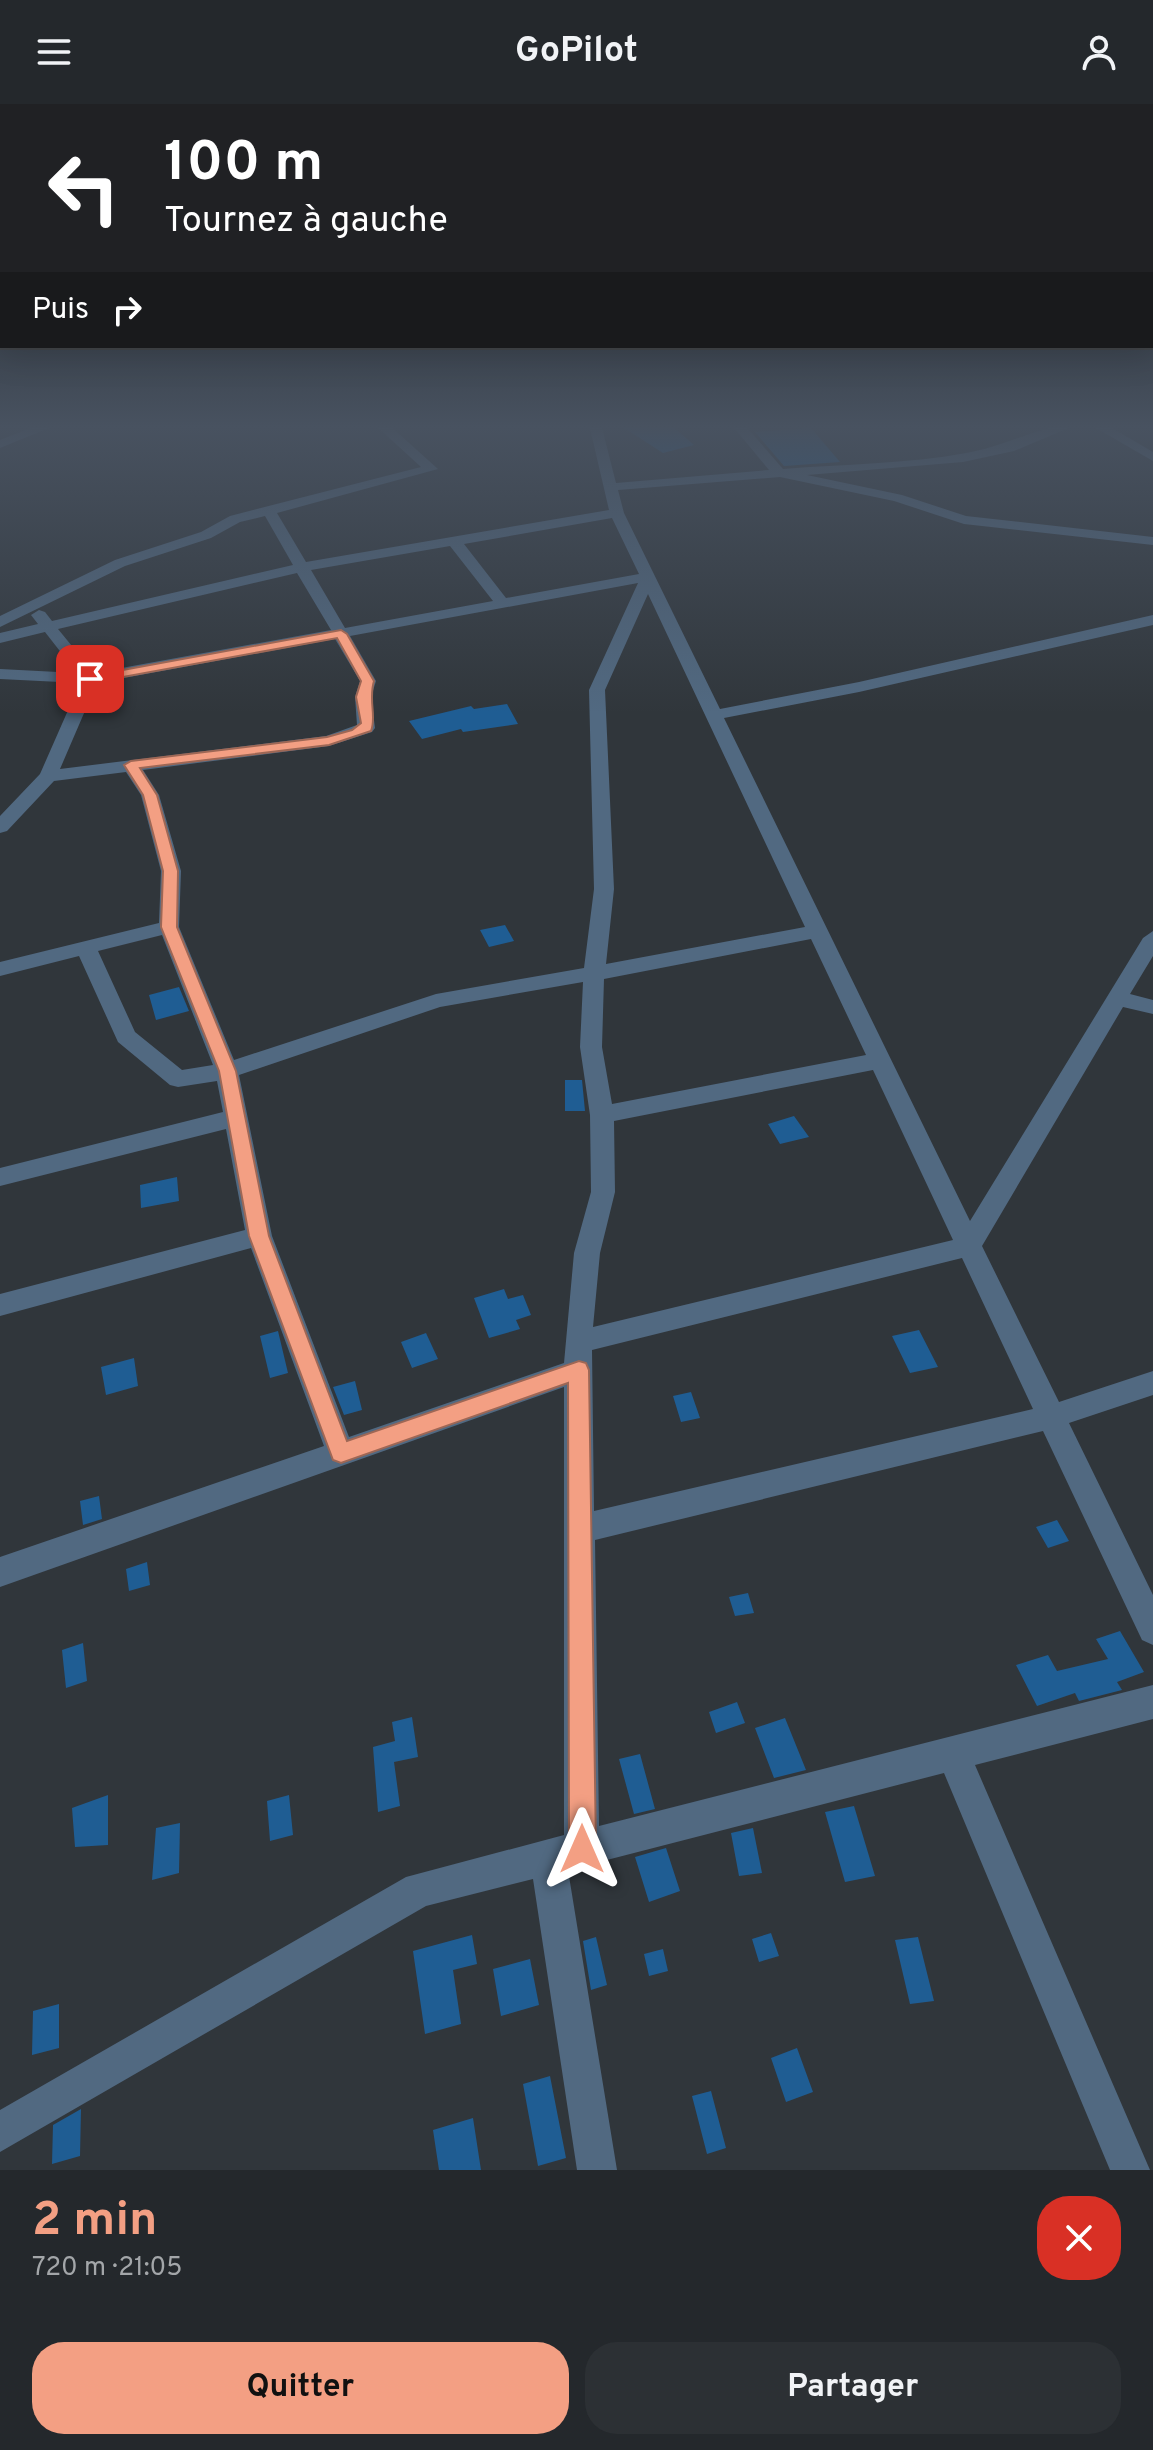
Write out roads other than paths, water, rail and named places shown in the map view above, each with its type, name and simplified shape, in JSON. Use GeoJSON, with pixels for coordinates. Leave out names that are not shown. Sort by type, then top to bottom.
{"type":"FeatureCollection","features":[{"type":"Feature","properties":{"kind":"street"},"geometry":{"type":"LineString","coordinates":[[0,622],[34,608],[120,563],[206,535],[232,520]]}},
{"type":"Feature","properties":{"kind":"street"},"geometry":{"type":"LineString","coordinates":[[48,776],[329,741],[366,728],[363,697],[368,681],[275,520]]}},
{"type":"Feature","properties":{"kind":"street"},"geometry":{"type":"LineString","coordinates":[[0,638],[302,567],[574,520]]}},
{"type":"Feature","properties":{"kind":"street"},"geometry":{"type":"LineString","coordinates":[[621,520],[1051,1417],[1146,1597],[1153,1629]]}},
{"type":"Feature","properties":{"kind":"street"},"geometry":{"type":"LineString","coordinates":[[968,520],[1153,541]]}},
{"type":"Feature","properties":{"kind":"street"},"geometry":{"type":"LineString","coordinates":[[454,541],[503,604]]}},
{"type":"Feature","properties":{"kind":"street"},"geometry":{"type":"LineString","coordinates":[[0,674],[90,679],[648,577]]}},
{"type":"Feature","properties":{"kind":"street"},"geometry":{"type":"LineString","coordinates":[[597,2170],[565,1853],[580,1529],[579,1356],[587,1253],[603,1192],[602,1115],[591,1047],[594,973],[604,889],[597,690],[648,577]]}},
{"type":"Feature","properties":{"kind":"street"},"geometry":{"type":"LineString","coordinates":[[34,608],[90,679]]}},
{"type":"Feature","properties":{"kind":"street"},"geometry":{"type":"LineString","coordinates":[[714,715],[859,687],[1153,620]]}},
{"type":"Feature","properties":{"kind":"street"},"geometry":{"type":"LineString","coordinates":[[0,827],[48,776],[90,679]]}},
{"type":"Feature","properties":{"kind":"street"},"geometry":{"type":"LineString","coordinates":[[131,765],[150,795],[171,871],[169,927],[227,1071],[259,1236],[341,1453]]}},
{"type":"Feature","properties":{"kind":"street"},"geometry":{"type":"LineString","coordinates":[[0,969],[169,927]]}},
{"type":"Feature","properties":{"kind":"street"},"geometry":{"type":"LineString","coordinates":[[86,948],[126,1037],[178,1079],[227,1071],[436,1001],[514,984],[594,973],[817,931]]}},
{"type":"Feature","properties":{"kind":"street"},"geometry":{"type":"LineString","coordinates":[[0,1572],[341,1453],[579,1356],[969,1246],[1153,938]]}},
{"type":"Feature","properties":{"kind":"street"},"geometry":{"type":"LineString","coordinates":[[1117,998],[1153,1007]]}},
{"type":"Feature","properties":{"kind":"street"},"geometry":{"type":"LineString","coordinates":[[602,1115],[880,1060]]}},
{"type":"Feature","properties":{"kind":"street"},"geometry":{"type":"LineString","coordinates":[[0,1177],[236,1118]]}},
{"type":"Feature","properties":{"kind":"street"},"geometry":{"type":"LineString","coordinates":[[0,1305],[259,1236]]}},
{"type":"Feature","properties":{"kind":"street"},"geometry":{"type":"LineString","coordinates":[[580,1529],[1051,1417],[1153,1383]]}},
{"type":"Feature","properties":{"kind":"street"},"geometry":{"type":"LineString","coordinates":[[0,2132],[419,1890],[1153,1702]]}},
{"type":"Feature","properties":{"kind":"street"},"geometry":{"type":"LineString","coordinates":[[953,1754],[1130,2170]]}}]}
